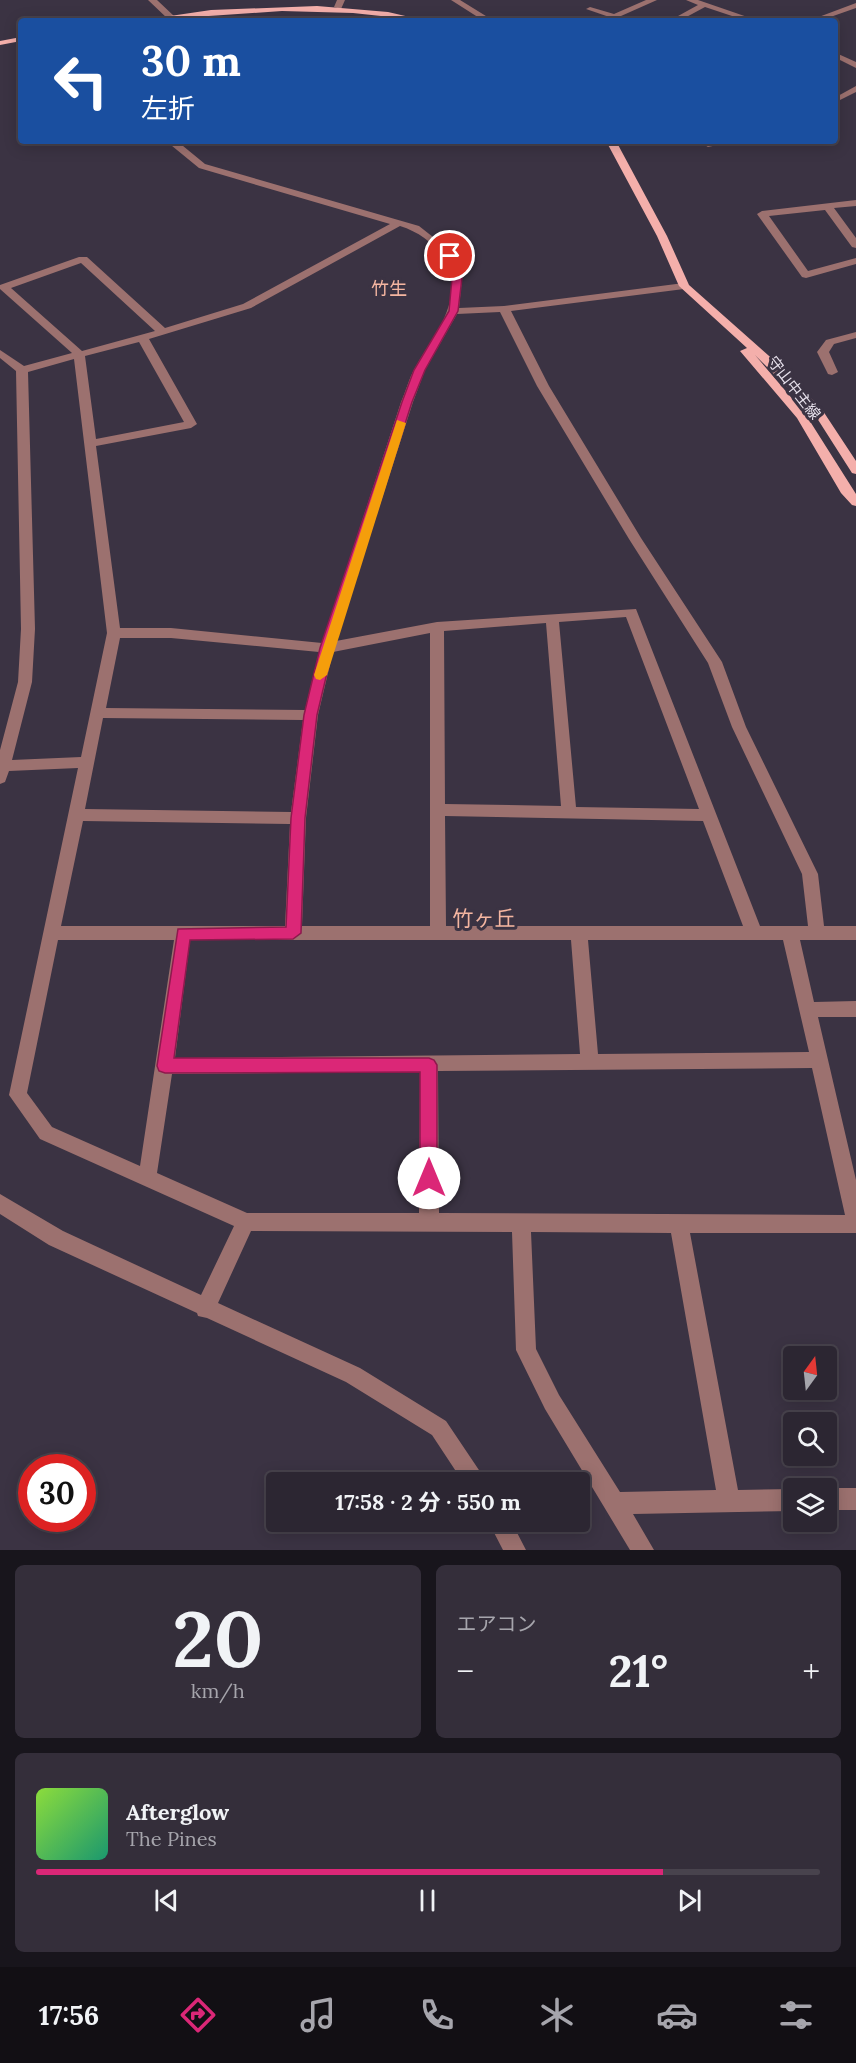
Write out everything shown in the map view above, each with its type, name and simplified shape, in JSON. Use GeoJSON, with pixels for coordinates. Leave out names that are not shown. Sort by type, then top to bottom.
{"type":"FeatureCollection","features":[{"type":"Feature","properties":{"kind":"main road"},"geometry":{"type":"LineString","coordinates":[[159,18],[340,3],[411,18]]}},
{"type":"Feature","properties":{"kind":"main road"},"geometry":{"type":"LineString","coordinates":[[0,43],[18,40]]}},
{"type":"Feature","properties":{"kind":"main road","name":"守山中主線"},"geometry":{"type":"LineString","coordinates":[[613,144],[663,236],[684,286],[781,372],[819,413],[856,470]]}},
{"type":"Feature","properties":{"kind":"main road","name":"守山中主線"},"geometry":{"type":"LineString","coordinates":[[726,324],[802,417],[839,480],[856,501]]}},
{"type":"Feature","properties":{"kind":"street"},"geometry":{"type":"LineString","coordinates":[[152,0],[171,16]]}},
{"type":"Feature","properties":{"kind":"street"},"geometry":{"type":"LineString","coordinates":[[455,0],[485,18]]}},
{"type":"Feature","properties":{"kind":"street"},"geometry":{"type":"LineString","coordinates":[[615,16],[653,0]]}},
{"type":"Feature","properties":{"kind":"street"},"geometry":{"type":"LineString","coordinates":[[690,0],[745,18]]}},
{"type":"Feature","properties":{"kind":"street"},"geometry":{"type":"LineString","coordinates":[[679,18],[704,5]]}},
{"type":"Feature","properties":{"kind":"street"},"geometry":{"type":"LineString","coordinates":[[820,18],[856,5]]}},
{"type":"Feature","properties":{"kind":"street"},"geometry":{"type":"LineString","coordinates":[[590,9],[620,18]]}},
{"type":"Feature","properties":{"kind":"street"},"geometry":{"type":"LineString","coordinates":[[838,56],[856,65]]}},
{"type":"Feature","properties":{"kind":"street"},"geometry":{"type":"LineString","coordinates":[[838,99],[856,89]]}},
{"type":"Feature","properties":{"kind":"street"},"geometry":{"type":"LineString","coordinates":[[175,144],[202,166],[416,228],[450,256],[457,278],[453,311],[419,370],[407,402],[327,648],[311,715],[298,818],[293,933]]}},
{"type":"Feature","properties":{"kind":"street"},"geometry":{"type":"LineString","coordinates":[[856,203],[762,214],[806,275],[856,261]]}},
{"type":"Feature","properties":{"kind":"street"},"geometry":{"type":"LineString","coordinates":[[827,206],[856,245]]}},
{"type":"Feature","properties":{"kind":"street"},"geometry":{"type":"LineString","coordinates":[[21,370],[142,338],[247,306],[399,223]]}},
{"type":"Feature","properties":{"kind":"street"},"geometry":{"type":"LineString","coordinates":[[163,332],[83,259],[4,287],[79,354],[92,443],[114,633],[18,1095],[46,1133],[246,1222],[856,1223],[790,933]]}},
{"type":"Feature","properties":{"kind":"street"},"geometry":{"type":"LineString","coordinates":[[453,311],[504,309],[684,286]]}},
{"type":"Feature","properties":{"kind":"street"},"geometry":{"type":"LineString","coordinates":[[504,309],[543,386],[635,539],[716,662],[744,737],[810,874],[817,933]]}},
{"type":"Feature","properties":{"kind":"street"},"geometry":{"type":"LineString","coordinates":[[832,372],[822,352],[830,342],[856,335]]}},
{"type":"Feature","properties":{"kind":"street"},"geometry":{"type":"LineString","coordinates":[[92,443],[191,424],[142,338]]}},
{"type":"Feature","properties":{"kind":"street"},"geometry":{"type":"LineString","coordinates":[[0,353],[21,370],[28,630],[25,682],[2,772],[88,762]]}},
{"type":"Feature","properties":{"kind":"street"},"geometry":{"type":"LineString","coordinates":[[114,633],[171,633],[327,648],[437,627],[631,612],[754,933]]}},
{"type":"Feature","properties":{"kind":"street"},"geometry":{"type":"LineString","coordinates":[[552,618],[570,812]]}},
{"type":"Feature","properties":{"kind":"street"},"geometry":{"type":"LineString","coordinates":[[437,627],[438,933]]}},
{"type":"Feature","properties":{"kind":"street"},"geometry":{"type":"LineString","coordinates":[[98,713],[311,715]]}},
{"type":"Feature","properties":{"kind":"street"},"geometry":{"type":"LineString","coordinates":[[437,810],[709,815]]}},
{"type":"Feature","properties":{"kind":"street"},"geometry":{"type":"LineString","coordinates":[[77,815],[298,818]]}},
{"type":"Feature","properties":{"kind":"street"},"geometry":{"type":"LineString","coordinates":[[52,933],[856,933]]}},
{"type":"Feature","properties":{"kind":"street"},"geometry":{"type":"LineString","coordinates":[[579,933],[590,1063]]}},
{"type":"Feature","properties":{"kind":"street"},"geometry":{"type":"LineString","coordinates":[[147,1177],[183,934]]}},
{"type":"Feature","properties":{"kind":"street"},"geometry":{"type":"LineString","coordinates":[[808,1010],[856,1009]]}},
{"type":"Feature","properties":{"kind":"street"},"geometry":{"type":"LineString","coordinates":[[165,1066],[819,1060]]}},
{"type":"Feature","properties":{"kind":"street"},"geometry":{"type":"LineString","coordinates":[[429,1065],[429,1223]]}},
{"type":"Feature","properties":{"kind":"street"},"geometry":{"type":"LineString","coordinates":[[0,1203],[56,1238],[353,1375],[439,1428],[470,1472]]}},
{"type":"Feature","properties":{"kind":"street"},"geometry":{"type":"LineString","coordinates":[[205,1308],[246,1222]]}},
{"type":"Feature","properties":{"kind":"street"},"geometry":{"type":"LineString","coordinates":[[521,1223],[525,1350],[552,1402],[643,1550]]}},
{"type":"Feature","properties":{"kind":"street"},"geometry":{"type":"LineString","coordinates":[[679,1223],[729,1501]]}},
{"type":"Feature","properties":{"kind":"street"},"geometry":{"type":"LineString","coordinates":[[837,1499],[856,1498]]}},
{"type":"Feature","properties":{"kind":"street"},"geometry":{"type":"LineString","coordinates":[[614,1503],[783,1500]]}},
{"type":"Feature","properties":{"kind":"street"},"geometry":{"type":"LineString","coordinates":[[505,1532],[515,1550]]}},
{"type":"Feature","properties":{"kind":"slow traffic"},"geometry":{"type":"LineString","coordinates":[[320,675],[400,423]]}},
{"type":"Feature","properties":{"kind":"district","name":"竹生"},"geometry":{"type":"Point","coordinates":[389,289]}},
{"type":"Feature","properties":{"kind":"district","name":"竹ヶ丘"},"geometry":{"type":"Point","coordinates":[484,919]}},
{"type":"Feature","properties":{"kind":"route"},"geometry":{"type":"LineString","coordinates":[[429,1178],[429,1065],[165,1066],[183,934],[293,933],[298,818],[311,715],[327,648],[407,402],[419,370],[453,311],[457,278],[450,256]]}}]}
